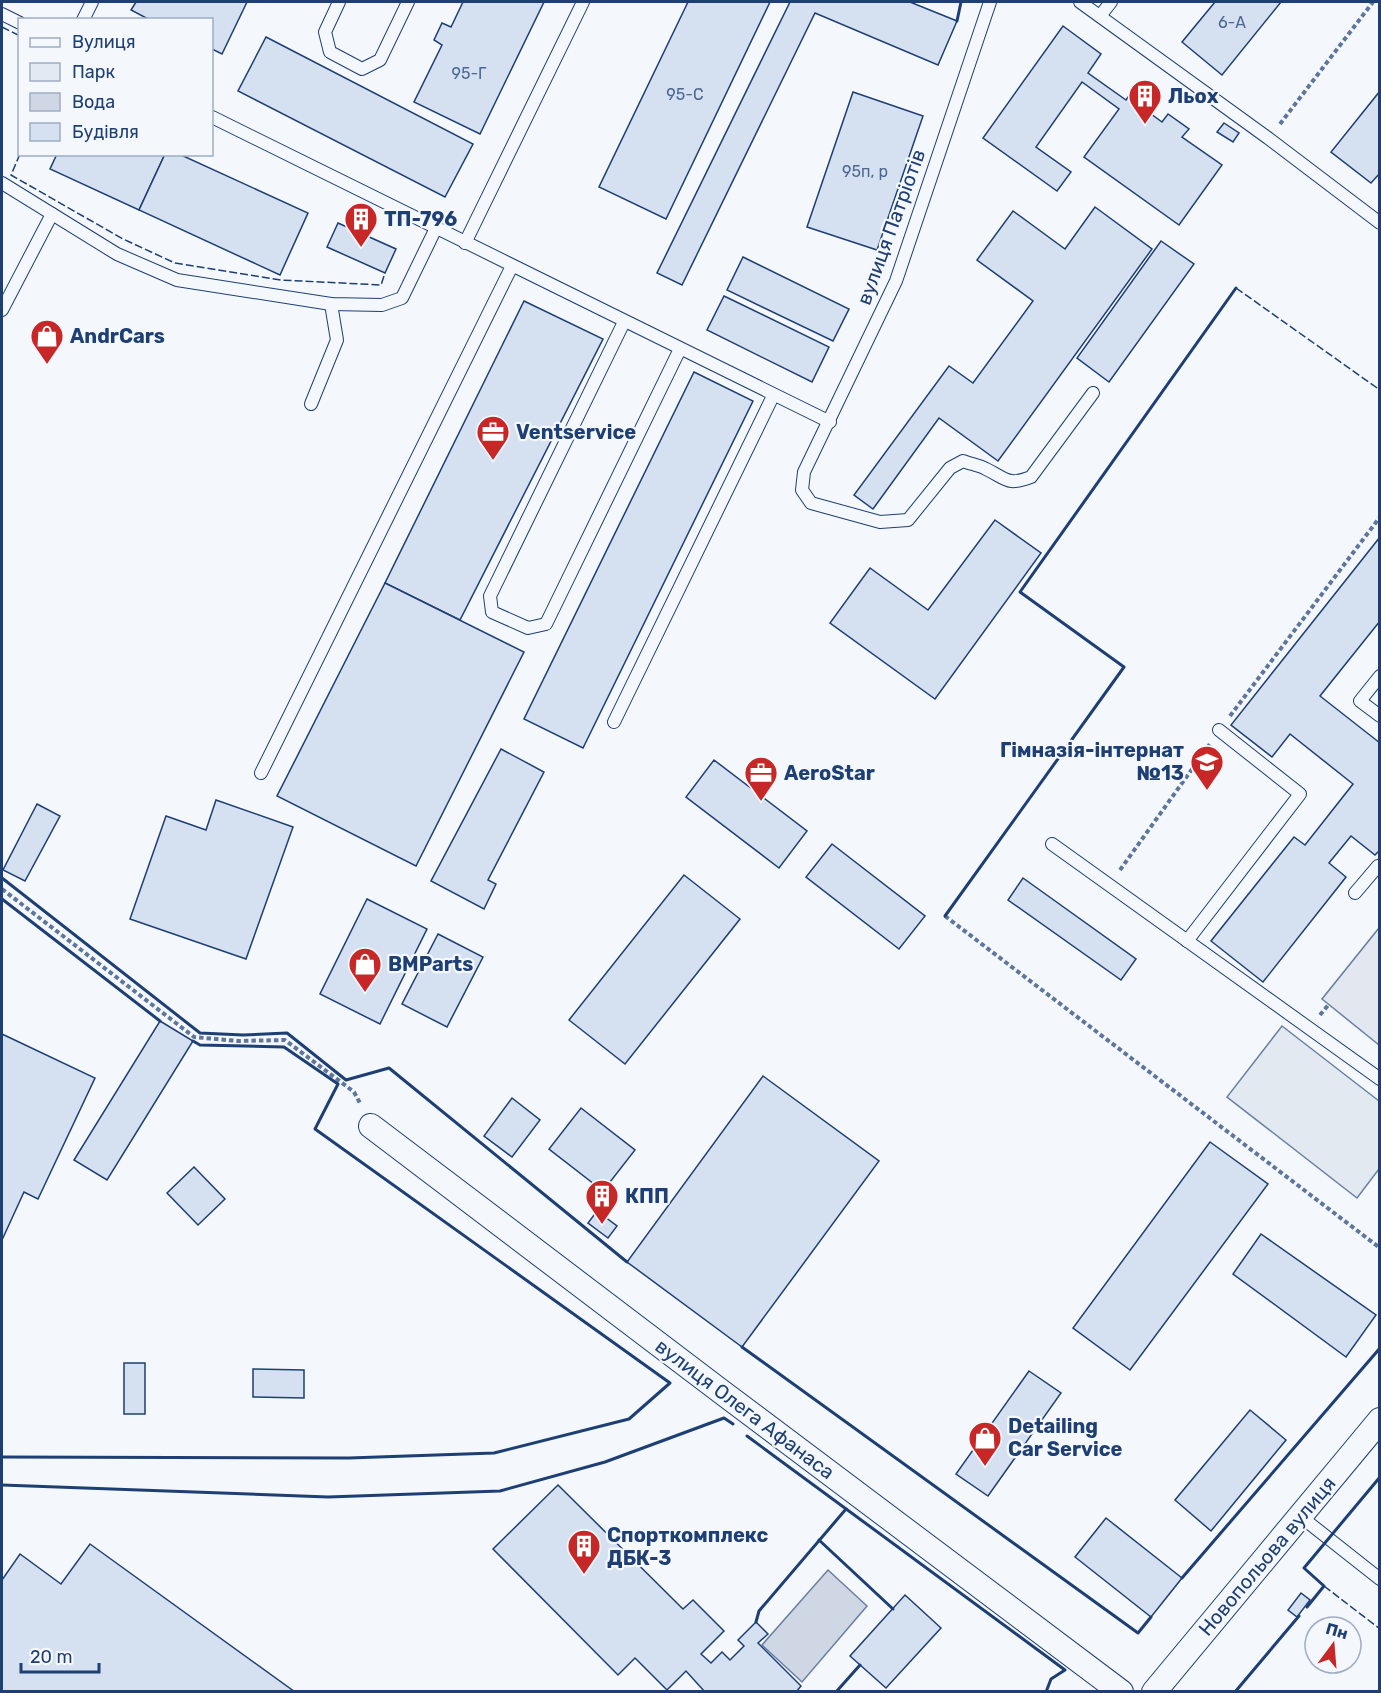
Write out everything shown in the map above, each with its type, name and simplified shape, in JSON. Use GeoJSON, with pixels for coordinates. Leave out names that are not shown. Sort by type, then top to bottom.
{"type":"FeatureCollection","features":[{"type":"Feature","properties":{"kind":"street","name":"вулиця Олега Афанаса"},"geometry":{"type":"LineString","coordinates":[[371,1125],[1121,1692]]}},
{"type":"Feature","properties":{"kind":"street","name":"Новопольова вулиця"},"geometry":{"type":"LineString","coordinates":[[1154,1692],[1380,1420]]}},
{"type":"Feature","properties":{"kind":"lane"},"geometry":{"type":"LineString","coordinates":[[84,18],[92,2]]}},
{"type":"Feature","properties":{"kind":"lane"},"geometry":{"type":"LineString","coordinates":[[339,2],[325,32],[330,52],[362,69],[380,60],[408,2]]}},
{"type":"Feature","properties":{"kind":"lane"},"geometry":{"type":"LineString","coordinates":[[465,243],[583,2]]}},
{"type":"Feature","properties":{"kind":"lane","name":"вулиця Патріотів"},"geometry":{"type":"LineString","coordinates":[[990,2],[896,282],[804,472],[802,490],[811,503],[880,522],[908,520],[950,468],[963,461],[985,468],[1002,479],[1016,483],[1031,477],[1093,393]]}},
{"type":"Feature","properties":{"kind":"lane"},"geometry":{"type":"LineString","coordinates":[[1080,2],[1268,138],[1380,223]]}},
{"type":"Feature","properties":{"kind":"lane"},"geometry":{"type":"LineString","coordinates":[[1100,16],[1111,2]]}},
{"type":"Feature","properties":{"kind":"lane"},"geometry":{"type":"LineString","coordinates":[[2,14],[18,22]]}},
{"type":"Feature","properties":{"kind":"lane"},"geometry":{"type":"LineString","coordinates":[[213,117],[773,396],[830,422]]}},
{"type":"Feature","properties":{"kind":"lane"},"geometry":{"type":"LineString","coordinates":[[2,183],[117,255],[177,280],[331,304],[382,305],[402,298],[436,228]]}},
{"type":"Feature","properties":{"kind":"lane"},"geometry":{"type":"LineString","coordinates":[[2,310],[52,214]]}},
{"type":"Feature","properties":{"kind":"lane"},"geometry":{"type":"LineString","coordinates":[[261,773],[512,266]]}},
{"type":"Feature","properties":{"kind":"lane"},"geometry":{"type":"LineString","coordinates":[[311,404],[337,340],[331,304]]}},
{"type":"Feature","properties":{"kind":"lane"},"geometry":{"type":"LineString","coordinates":[[624,322],[490,596],[492,612],[528,628],[546,624],[680,350]]}},
{"type":"Feature","properties":{"kind":"lane"},"geometry":{"type":"LineString","coordinates":[[614,722],[773,396]]}},
{"type":"Feature","properties":{"kind":"lane"},"geometry":{"type":"LineString","coordinates":[[1380,676],[1360,701],[1380,716]]}},
{"type":"Feature","properties":{"kind":"lane"},"geometry":{"type":"LineString","coordinates":[[1187,941],[1300,794],[1219,730]]}},
{"type":"Feature","properties":{"kind":"lane"},"geometry":{"type":"LineString","coordinates":[[1052,844],[1380,1079]]}},
{"type":"Feature","properties":{"kind":"lane"},"geometry":{"type":"LineString","coordinates":[[1355,893],[1378,866],[1380,868]]}},
{"type":"Feature","properties":{"kind":"lane"},"geometry":{"type":"LineString","coordinates":[[1300,1516],[1380,1579]]}},
{"type":"Feature","properties":{"kind":"path"},"geometry":{"type":"LineString","coordinates":[[1268,138],[1373,2]]}},
{"type":"Feature","properties":{"kind":"path"},"geometry":{"type":"LineString","coordinates":[[1109,885],[1219,730],[1380,517]]}},
{"type":"Feature","properties":{"kind":"path"},"geometry":{"type":"LineString","coordinates":[[2,889],[194,1037],[238,1041],[285,1040],[354,1092],[371,1125]]}},
{"type":"Feature","properties":{"kind":"path"},"geometry":{"type":"LineString","coordinates":[[945,915],[1380,1248]]}},
{"type":"Feature","properties":{"kind":"green space"},"geometry":{"type":"Polygon","coordinates":[[[1282,1026],[1379,1101],[1379,1169],[1357,1198],[1227,1097],[1282,1026]]]}},
{"type":"Feature","properties":{"kind":"shaded area"},"geometry":{"type":"Polygon","coordinates":[[[1379,928],[1379,1045],[1322,999],[1379,928]]]}},
{"type":"Feature","properties":{"kind":"water"},"geometry":{"type":"Polygon","coordinates":[[[828,1570],[867,1606],[802,1682],[762,1645],[828,1570]]]}},
{"type":"Feature","properties":{"kind":"building"},"geometry":{"type":"Polygon","coordinates":[[[136,2],[247,2],[222,54],[213,50],[213,18],[146,18],[131,10],[136,2]]]}},
{"type":"Feature","properties":{"kind":"building"},"geometry":{"type":"Polygon","coordinates":[[[463,2],[544,2],[480,134],[414,102],[442,45],[434,40],[442,23],[451,27],[463,2]]]}},
{"type":"Feature","properties":{"kind":"building"},"geometry":{"type":"Polygon","coordinates":[[[688,2],[770,2],[666,219],[599,187],[688,2]]]}},
{"type":"Feature","properties":{"kind":"building"},"geometry":{"type":"Polygon","coordinates":[[[790,2],[910,2],[957,21],[938,65],[815,13],[682,285],[657,273],[790,2]]]}},
{"type":"Feature","properties":{"kind":"building"},"geometry":{"type":"Polygon","coordinates":[[[1215,2],[1281,2],[1222,75],[1182,42],[1215,2]]]}},
{"type":"Feature","properties":{"kind":"building","name":"Льох"},"geometry":{"type":"Polygon","coordinates":[[[1063,26],[1101,54],[1088,73],[1126,100],[1128,97],[1162,122],[1168,114],[1189,129],[1182,137],[1222,165],[1179,225],[1084,157],[1119,109],[1082,82],[1036,147],[1071,172],[1057,191],[983,138],[1063,26]]]}},
{"type":"Feature","properties":{"kind":"building"},"geometry":{"type":"Polygon","coordinates":[[[266,37],[473,144],[445,197],[238,91],[266,37]]]}},
{"type":"Feature","properties":{"kind":"building"},"geometry":{"type":"Polygon","coordinates":[[[1380,91],[1380,173],[1371,183],[1331,152],[1380,91]]]}},
{"type":"Feature","properties":{"kind":"building"},"geometry":{"type":"Polygon","coordinates":[[[853,92],[923,116],[877,250],[807,227],[853,92]]]}},
{"type":"Feature","properties":{"kind":"building"},"geometry":{"type":"Polygon","coordinates":[[[1224,123],[1239,133],[1233,142],[1217,132],[1224,123]]]}},
{"type":"Feature","properties":{"kind":"building"},"geometry":{"type":"Polygon","coordinates":[[[56,156],[164,156],[139,210],[50,169],[56,156]]]}},
{"type":"Feature","properties":{"kind":"building"},"geometry":{"type":"Polygon","coordinates":[[[164,156],[183,156],[308,213],[280,275],[139,210],[164,156]]]}},
{"type":"Feature","properties":{"kind":"building"},"geometry":{"type":"Polygon","coordinates":[[[1095,207],[1152,249],[998,461],[939,418],[873,509],[854,495],[949,366],[973,383],[1033,301],[977,260],[1013,211],[1065,249],[1095,207]]]}},
{"type":"Feature","properties":{"kind":"building","name":"ТП-796"},"geometry":{"type":"Polygon","coordinates":[[[338,223],[396,249],[385,273],[327,247],[338,223]]]}},
{"type":"Feature","properties":{"kind":"building"},"geometry":{"type":"Polygon","coordinates":[[[1161,241],[1194,264],[1109,382],[1077,358],[1161,241]]]}},
{"type":"Feature","properties":{"kind":"building"},"geometry":{"type":"Polygon","coordinates":[[[743,257],[849,309],[833,341],[727,290],[743,257]]]}},
{"type":"Feature","properties":{"kind":"building"},"geometry":{"type":"Polygon","coordinates":[[[724,296],[829,347],[812,382],[707,330],[724,296]]]}},
{"type":"Feature","properties":{"kind":"building","name":"Ventservice"},"geometry":{"type":"Polygon","coordinates":[[[524,301],[603,339],[460,620],[385,583],[524,301]]]}},
{"type":"Feature","properties":{"kind":"building"},"geometry":{"type":"Polygon","coordinates":[[[694,372],[753,401],[583,748],[524,719],[694,372]]]}},
{"type":"Feature","properties":{"kind":"building"},"geometry":{"type":"Polygon","coordinates":[[[995,520],[1041,553],[935,699],[830,623],[870,568],[928,610],[995,520]]]}},
{"type":"Feature","properties":{"kind":"building"},"geometry":{"type":"Polygon","coordinates":[[[1380,537],[1380,621],[1320,696],[1380,743],[1380,850],[1375,855],[1351,836],[1329,863],[1346,877],[1263,982],[1211,941],[1294,837],[1305,845],[1353,784],[1290,734],[1272,757],[1231,725],[1380,537]]]}},
{"type":"Feature","properties":{"kind":"building"},"geometry":{"type":"Polygon","coordinates":[[[385,583],[524,652],[416,866],[277,796],[385,583]]]}},
{"type":"Feature","properties":{"kind":"building"},"geometry":{"type":"Polygon","coordinates":[[[501,749],[544,772],[488,880],[496,884],[484,909],[431,881],[501,749]]]}},
{"type":"Feature","properties":{"kind":"building"},"geometry":{"type":"Polygon","coordinates":[[[714,760],[807,831],[779,868],[686,797],[714,760]]]}},
{"type":"Feature","properties":{"kind":"building"},"geometry":{"type":"Polygon","coordinates":[[[216,800],[293,827],[246,959],[130,919],[166,816],[206,830],[216,800]]]}},
{"type":"Feature","properties":{"kind":"building"},"geometry":{"type":"Polygon","coordinates":[[[37,804],[60,816],[25,881],[3,870],[37,804]]]}},
{"type":"Feature","properties":{"kind":"building"},"geometry":{"type":"Polygon","coordinates":[[[832,844],[925,916],[899,949],[806,877],[832,844]]]}},
{"type":"Feature","properties":{"kind":"building"},"geometry":{"type":"Polygon","coordinates":[[[684,875],[740,919],[625,1064],[569,1020],[684,875]]]}},
{"type":"Feature","properties":{"kind":"building"},"geometry":{"type":"Polygon","coordinates":[[[1023,878],[1136,959],[1121,980],[1008,900],[1023,878]]]}},
{"type":"Feature","properties":{"kind":"building"},"geometry":{"type":"Polygon","coordinates":[[[367,899],[427,929],[380,1024],[320,994],[367,899]]]}},
{"type":"Feature","properties":{"kind":"building"},"geometry":{"type":"Polygon","coordinates":[[[438,934],[483,957],[447,1027],[402,1004],[438,934]]]}},
{"type":"Feature","properties":{"kind":"building"},"geometry":{"type":"Polygon","coordinates":[[[160,1021],[193,1041],[107,1180],[74,1160],[160,1021]]]}},
{"type":"Feature","properties":{"kind":"building"},"geometry":{"type":"Polygon","coordinates":[[[2,1034],[95,1078],[38,1199],[24,1192],[2,1240],[2,1034]]]}},
{"type":"Feature","properties":{"kind":"building"},"geometry":{"type":"Polygon","coordinates":[[[763,1076],[879,1161],[742,1347],[627,1262],[763,1076]]]}},
{"type":"Feature","properties":{"kind":"building"},"geometry":{"type":"Polygon","coordinates":[[[512,1098],[540,1120],[512,1157],[484,1136],[512,1098]]]}},
{"type":"Feature","properties":{"kind":"building"},"geometry":{"type":"Polygon","coordinates":[[[581,1108],[635,1150],[603,1191],[549,1149],[581,1108]]]}},
{"type":"Feature","properties":{"kind":"building"},"geometry":{"type":"Polygon","coordinates":[[[1210,1142],[1268,1184],[1130,1370],[1073,1328],[1210,1142]]]}},
{"type":"Feature","properties":{"kind":"building"},"geometry":{"type":"Polygon","coordinates":[[[194,1167],[225,1199],[198,1225],[167,1193],[194,1167]]]}},
{"type":"Feature","properties":{"kind":"building","name":"КПП"},"geometry":{"type":"Polygon","coordinates":[[[597,1211],[617,1226],[608,1238],[588,1223],[597,1211]]]}},
{"type":"Feature","properties":{"kind":"building"},"geometry":{"type":"Polygon","coordinates":[[[1261,1234],[1376,1315],[1346,1357],[1233,1274],[1261,1234]]]}},
{"type":"Feature","properties":{"kind":"building"},"geometry":{"type":"Polygon","coordinates":[[[124,1363],[145,1363],[145,1414],[124,1414],[124,1363]]]}},
{"type":"Feature","properties":{"kind":"building"},"geometry":{"type":"Polygon","coordinates":[[[253,1369],[304,1370],[304,1398],[253,1397],[253,1369]]]}},
{"type":"Feature","properties":{"kind":"building"},"geometry":{"type":"Polygon","coordinates":[[[1029,1371],[1061,1393],[988,1496],[956,1474],[1029,1371]]]}},
{"type":"Feature","properties":{"kind":"building"},"geometry":{"type":"Polygon","coordinates":[[[1250,1410],[1286,1440],[1211,1531],[1175,1500],[1250,1410]]]}},
{"type":"Feature","properties":{"kind":"building","name":"Спорткомплекс ДБК-3"},"geometry":{"type":"Polygon","coordinates":[[[558,1485],[683,1609],[693,1600],[724,1631],[701,1654],[711,1663],[722,1652],[730,1660],[744,1646],[738,1640],[756,1622],[768,1634],[758,1643],[801,1686],[796,1692],[705,1692],[686,1671],[667,1690],[635,1658],[618,1675],[493,1549],[558,1485]]]}},
{"type":"Feature","properties":{"kind":"building"},"geometry":{"type":"Polygon","coordinates":[[[1106,1518],[1182,1578],[1151,1617],[1075,1557],[1106,1518]]]}},
{"type":"Feature","properties":{"kind":"building"},"geometry":{"type":"Polygon","coordinates":[[[90,1544],[295,1692],[2,1692],[2,1580],[20,1554],[61,1584],[90,1544]]]}},
{"type":"Feature","properties":{"kind":"building"},"geometry":{"type":"Polygon","coordinates":[[[1301,1593],[1310,1600],[1297,1617],[1288,1610],[1301,1593]]]}},
{"type":"Feature","properties":{"kind":"building"},"geometry":{"type":"Polygon","coordinates":[[[905,1595],[941,1628],[886,1688],[850,1656],[905,1595]]]}},
{"type":"Feature","properties":{"kind":"fence"},"geometry":{"type":"LineString","coordinates":[[2,27],[18,35]]}},
{"type":"Feature","properties":{"kind":"fence"},"geometry":{"type":"LineString","coordinates":[[19,156],[11,175],[123,239],[175,263],[281,280],[381,285],[385,273]]}},
{"type":"Feature","properties":{"kind":"fence"},"geometry":{"type":"LineString","coordinates":[[1236,288],[1380,390]]}},
{"type":"Feature","properties":{"kind":"fence"},"geometry":{"type":"LineString","coordinates":[[1324,1586],[1380,1629]]}},
{"type":"Feature","properties":{"kind":"wall"},"geometry":{"type":"LineString","coordinates":[[957,21],[961,2]]}},
{"type":"Feature","properties":{"kind":"wall"},"geometry":{"type":"LineString","coordinates":[[945,916],[1124,667],[1020,592],[1236,288]]}},
{"type":"Feature","properties":{"kind":"wall"},"geometry":{"type":"LineString","coordinates":[[2,878],[200,1033],[243,1035],[287,1033],[346,1080],[389,1068],[627,1262]]}},
{"type":"Feature","properties":{"kind":"wall"},"geometry":{"type":"LineString","coordinates":[[2,899],[160,1021]]}},
{"type":"Feature","properties":{"kind":"wall"},"geometry":{"type":"LineString","coordinates":[[2,1457],[349,1458],[494,1453],[629,1419],[670,1383],[315,1129],[338,1084],[284,1047],[200,1045],[193,1041]]}},
{"type":"Feature","properties":{"kind":"wall"},"geometry":{"type":"LineString","coordinates":[[742,1347],[1138,1633],[1151,1617]]}},
{"type":"Feature","properties":{"kind":"wall"},"geometry":{"type":"LineString","coordinates":[[1182,1578],[1380,1348]]}},
{"type":"Feature","properties":{"kind":"wall"},"geometry":{"type":"LineString","coordinates":[[2,1485],[328,1497],[500,1491],[605,1462],[724,1418],[733,1424]]}},
{"type":"Feature","properties":{"kind":"wall"},"geometry":{"type":"LineString","coordinates":[[747,1436],[1065,1670],[1051,1679],[1046,1692]]}},
{"type":"Feature","properties":{"kind":"wall"},"geometry":{"type":"LineString","coordinates":[[1307,1607],[1324,1586],[1304,1568],[1380,1477]]}},
{"type":"Feature","properties":{"kind":"wall"},"geometry":{"type":"LineString","coordinates":[[756,1622],[759,1611],[846,1509]]}},
{"type":"Feature","properties":{"kind":"wall"},"geometry":{"type":"LineString","coordinates":[[819,1540],[893,1609]]}},
{"type":"Feature","properties":{"kind":"wall"},"geometry":{"type":"LineString","coordinates":[[1235,1692],[1299,1616]]}},
{"type":"Feature","properties":{"kind":"wall"},"geometry":{"type":"LineString","coordinates":[[836,1692],[860,1665]]}},
{"type":"Feature","properties":{"kind":"place","name":"Льох"},"geometry":{"type":"Point","coordinates":[1145,125]}},
{"type":"Feature","properties":{"kind":"place","name":"ТП-796"},"geometry":{"type":"Point","coordinates":[361,248]}},
{"type":"Feature","properties":{"kind":"place","name":"AndrCars"},"geometry":{"type":"Point","coordinates":[47,365]}},
{"type":"Feature","properties":{"kind":"place","name":"Ventservice"},"geometry":{"type":"Point","coordinates":[493,461]}},
{"type":"Feature","properties":{"kind":"place","name":"Гімназія-інтернат №13"},"geometry":{"type":"Point","coordinates":[1207,791]}},
{"type":"Feature","properties":{"kind":"place","name":"AeroStar"},"geometry":{"type":"Point","coordinates":[761,802]}},
{"type":"Feature","properties":{"kind":"place","name":"BMParts"},"geometry":{"type":"Point","coordinates":[365,993]}},
{"type":"Feature","properties":{"kind":"place","name":"КПП"},"geometry":{"type":"Point","coordinates":[602,1225]}},
{"type":"Feature","properties":{"kind":"place","name":"Detailing Car Service"},"geometry":{"type":"Point","coordinates":[985,1467]}},
{"type":"Feature","properties":{"kind":"place","name":"Спорткомплекс ДБК-3"},"geometry":{"type":"Point","coordinates":[584,1575]}}]}
